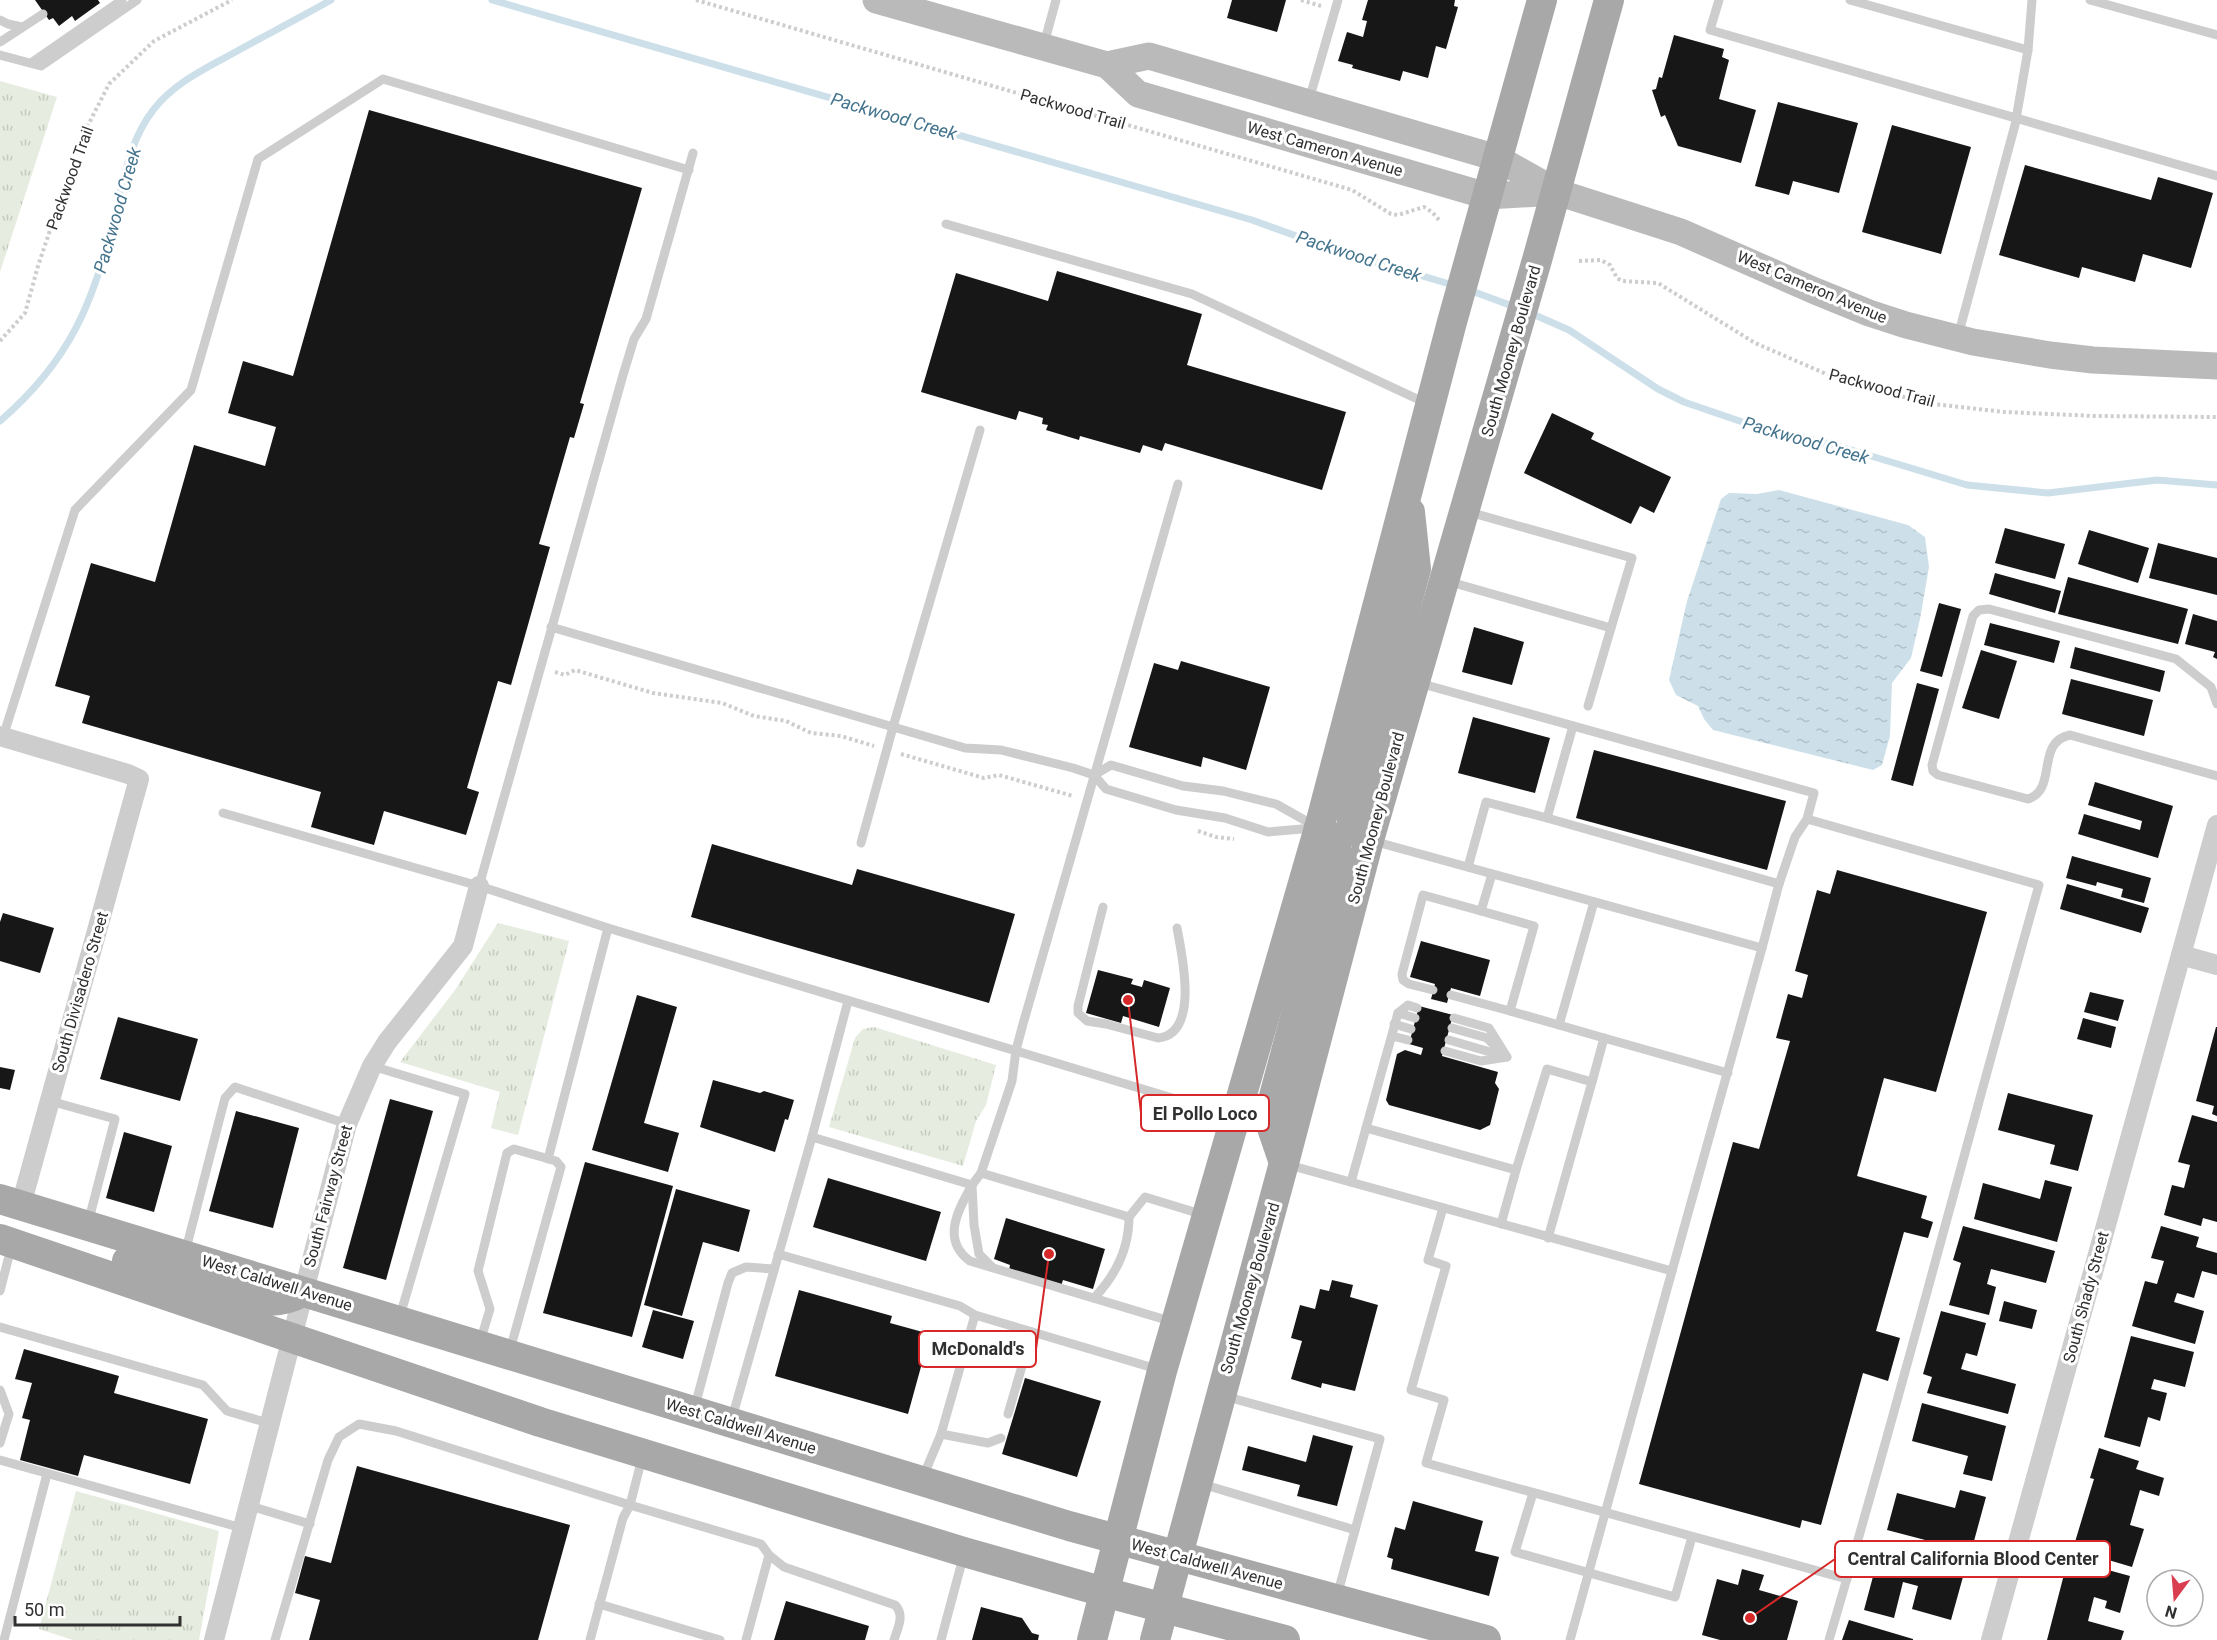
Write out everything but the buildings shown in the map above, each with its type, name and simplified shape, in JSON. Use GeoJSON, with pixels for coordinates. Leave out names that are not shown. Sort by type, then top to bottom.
{"type":"FeatureCollection","features":[{"type":"Feature","properties":{"kind":"main road"},"geometry":{"type":"LineString","coordinates":[[1092,1640],[1162,1371],[1319,828],[1471,250],[1542,0]]}},
{"type":"Feature","properties":{"kind":"main road","name":"South Mooney Boulevard"},"geometry":{"type":"LineString","coordinates":[[1155,1640],[1369,840],[1535,270],[1609,0]]}},
{"type":"Feature","properties":{"kind":"main road"},"geometry":{"type":"LineString","coordinates":[[1369,840],[1353,826],[1350,810],[1416,568],[1408,490]]}},
{"type":"Feature","properties":{"kind":"main road"},"geometry":{"type":"LineString","coordinates":[[1284,1163],[1272,1128],[1273,1100],[1338,858],[1338,851],[1332,839],[1319,828]]}},
{"type":"Feature","properties":{"kind":"main road"},"geometry":{"type":"LineString","coordinates":[[7,1222],[260,1301],[293,1298],[302,1292]]}},
{"type":"Feature","properties":{"kind":"main road"},"geometry":{"type":"LineString","coordinates":[[7,1222],[290,1338],[488,1405],[964,1552],[1285,1640]]}},
{"type":"Feature","properties":{"kind":"main road","name":"West Caldwell Avenue"},"geometry":{"type":"LineString","coordinates":[[7,1222],[87,1225],[921,1482],[1118,1540],[1486,1640]]}},
{"type":"Feature","properties":{"kind":"street","name":"West Cameron Avenue"},"geometry":{"type":"LineString","coordinates":[[876,0],[1107,65],[1149,56],[1497,158],[1557,192],[1681,232],[1869,313],[1958,338],[2028,352],[2093,360],[2217,366]]}},
{"type":"Feature","properties":{"kind":"street","name":"West Cameron Avenue"},"geometry":{"type":"LineString","coordinates":[[1107,65],[1138,94],[1487,196],[1557,192]]}},
{"type":"Feature","properties":{"kind":"street","name":"South Divisadero Street"},"geometry":{"type":"LineString","coordinates":[[1,737],[139,779],[50,1101],[7,1222]]}},
{"type":"Feature","properties":{"kind":"street","name":"South Shady Street"},"geometry":{"type":"LineString","coordinates":[[1991,1640],[2217,825]]}},
{"type":"Feature","properties":{"kind":"street","name":"South Fairway Street"},"geometry":{"type":"LineString","coordinates":[[214,1640],[347,1124],[372,1066],[387,1042],[463,946],[480,886]]}},
{"type":"Feature","properties":{"kind":"street"},"geometry":{"type":"LineString","coordinates":[[2181,955],[2217,965]]}},
{"type":"Feature","properties":{"kind":"lane"},"geometry":{"type":"LineString","coordinates":[[31,63],[122,0]]}},
{"type":"Feature","properties":{"kind":"lane"},"geometry":{"type":"LineString","coordinates":[[0,55],[40,66],[137,0]]}},
{"type":"Feature","properties":{"kind":"lane"},"geometry":{"type":"LineString","coordinates":[[1043,48],[1056,0]]}},
{"type":"Feature","properties":{"kind":"lane"},"geometry":{"type":"LineString","coordinates":[[1308,102],[1338,0]]}},
{"type":"Feature","properties":{"kind":"lane"},"geometry":{"type":"LineString","coordinates":[[1719,0],[1710,30],[2217,176]]}},
{"type":"Feature","properties":{"kind":"lane"},"geometry":{"type":"LineString","coordinates":[[1850,0],[2028,50]]}},
{"type":"Feature","properties":{"kind":"lane"},"geometry":{"type":"LineString","coordinates":[[1958,338],[2017,117],[2028,50],[2032,0]]}},
{"type":"Feature","properties":{"kind":"lane"},"geometry":{"type":"LineString","coordinates":[[2090,0],[2217,35]]}},
{"type":"Feature","properties":{"kind":"lane"},"geometry":{"type":"LineString","coordinates":[[0,42],[43,14]]}},
{"type":"Feature","properties":{"kind":"lane"},"geometry":{"type":"LineString","coordinates":[[0,20],[22,27]]}},
{"type":"Feature","properties":{"kind":"lane"},"geometry":{"type":"LineString","coordinates":[[1,737],[75,510],[191,390],[237,238],[258,159],[383,79],[688,170]]}},
{"type":"Feature","properties":{"kind":"lane"},"geometry":{"type":"LineString","coordinates":[[480,886],[623,375],[634,339],[646,319],[693,153]]}},
{"type":"Feature","properties":{"kind":"lane"},"geometry":{"type":"LineString","coordinates":[[946,224],[1192,294],[1430,405]]}},
{"type":"Feature","properties":{"kind":"lane"},"geometry":{"type":"LineString","coordinates":[[861,843],[980,430]]}},
{"type":"Feature","properties":{"kind":"lane"},"geometry":{"type":"LineString","coordinates":[[1176,1323],[970,1261],[962,1255],[957,1245],[954,1228],[958,1210],[981,1173],[1012,1081],[1016,1050],[1178,484]]}},
{"type":"Feature","properties":{"kind":"lane"},"geometry":{"type":"LineString","coordinates":[[1464,510],[1632,558],[1588,706]]}},
{"type":"Feature","properties":{"kind":"lane"},"geometry":{"type":"LineString","coordinates":[[1444,580],[1611,628]]}},
{"type":"Feature","properties":{"kind":"lane"},"geometry":{"type":"LineString","coordinates":[[2217,704],[2211,687],[2176,659],[1989,609],[1978,610],[1973,616],[1932,765],[1933,771],[1938,775],[2028,799],[2036,796],[2041,790],[2052,746],[2060,737],[2070,735],[2217,776]]}},
{"type":"Feature","properties":{"kind":"lane"},"geometry":{"type":"LineString","coordinates":[[551,627],[964,748],[1001,750],[1094,775],[1106,789],[1176,810],[1225,818],[1268,832],[1319,828]]}},
{"type":"Feature","properties":{"kind":"lane"},"geometry":{"type":"LineString","coordinates":[[1414,682],[1814,793],[1807,819],[1795,837],[1779,884],[1570,1640]]}},
{"type":"Feature","properties":{"kind":"lane"},"geometry":{"type":"LineString","coordinates":[[1547,818],[1573,726]]}},
{"type":"Feature","properties":{"kind":"lane"},"geometry":{"type":"LineString","coordinates":[[1094,775],[1111,765],[1183,786],[1223,791],[1276,804],[1319,828]]}},
{"type":"Feature","properties":{"kind":"lane"},"geometry":{"type":"LineString","coordinates":[[1468,867],[1486,801],[1779,884]]}},
{"type":"Feature","properties":{"kind":"lane"},"geometry":{"type":"LineString","coordinates":[[223,813],[480,886],[608,928],[1235,1117]]}},
{"type":"Feature","properties":{"kind":"lane"},"geometry":{"type":"LineString","coordinates":[[1807,819],[2039,885],[1906,1370],[1829,1640]]}},
{"type":"Feature","properties":{"kind":"lane"},"geometry":{"type":"LineString","coordinates":[[1369,840],[1762,948]]}},
{"type":"Feature","properties":{"kind":"lane"},"geometry":{"type":"LineString","coordinates":[[1481,911],[1492,874]]}},
{"type":"Feature","properties":{"kind":"lane"},"geometry":{"type":"LineString","coordinates":[[1433,990],[1409,984],[1403,980],[1402,974],[1423,895],[1534,926],[1510,1011]]}},
{"type":"Feature","properties":{"kind":"lane"},"geometry":{"type":"LineString","coordinates":[[1559,1025],[1594,902]]}},
{"type":"Feature","properties":{"kind":"lane"},"geometry":{"type":"LineString","coordinates":[[1103,907],[1079,998],[1078,1012],[1087,1021],[1158,1038],[1172,1033],[1181,1014],[1187,984],[1177,928]]}},
{"type":"Feature","properties":{"kind":"lane"},"geometry":{"type":"LineString","coordinates":[[548,1159],[608,928]]}},
{"type":"Feature","properties":{"kind":"lane"},"geometry":{"type":"LineString","coordinates":[[1451,995],[1728,1073]]}},
{"type":"Feature","properties":{"kind":"lane"},"geometry":{"type":"LineString","coordinates":[[730,1423],[849,1001]]}},
{"type":"Feature","properties":{"kind":"lane"},"geometry":{"type":"LineString","coordinates":[[1351,1182],[1398,1013],[1408,1005],[1416,1013]]}},
{"type":"Feature","properties":{"kind":"lane"},"geometry":{"type":"LineString","coordinates":[[1453,1023],[1487,1038],[1506,1057]]}},
{"type":"Feature","properties":{"kind":"lane"},"geometry":{"type":"LineString","coordinates":[[1395,1024],[1411,1029]]}},
{"type":"Feature","properties":{"kind":"lane"},"geometry":{"type":"LineString","coordinates":[[1392,1036],[1408,1040]]}},
{"type":"Feature","properties":{"kind":"lane"},"geometry":{"type":"LineString","coordinates":[[1548,1238],[1604,1038]]}},
{"type":"Feature","properties":{"kind":"lane"},"geometry":{"type":"LineString","coordinates":[[1449,1040],[1506,1057]]}},
{"type":"Feature","properties":{"kind":"lane"},"geometry":{"type":"LineString","coordinates":[[1446,1051],[1481,1060],[1506,1057]]}},
{"type":"Feature","properties":{"kind":"lane"},"geometry":{"type":"LineString","coordinates":[[372,1066],[465,1094],[398,1321]]}},
{"type":"Feature","properties":{"kind":"lane"},"geometry":{"type":"LineString","coordinates":[[1501,1224],[1546,1069],[1592,1082]]}},
{"type":"Feature","properties":{"kind":"lane"},"geometry":{"type":"LineString","coordinates":[[184,1255],[225,1098],[235,1088],[347,1124]]}},
{"type":"Feature","properties":{"kind":"lane"},"geometry":{"type":"LineString","coordinates":[[50,1101],[115,1119],[87,1225]]}},
{"type":"Feature","properties":{"kind":"lane"},"geometry":{"type":"LineString","coordinates":[[1366,1128],[1515,1170]]}},
{"type":"Feature","properties":{"kind":"lane"},"geometry":{"type":"LineString","coordinates":[[812,1137],[972,1185]]}},
{"type":"Feature","properties":{"kind":"lane"},"geometry":{"type":"LineString","coordinates":[[479,1346],[490,1309],[478,1271],[507,1153],[514,1149],[556,1161],[561,1167],[509,1355]]}},
{"type":"Feature","properties":{"kind":"lane"},"geometry":{"type":"LineString","coordinates":[[1284,1163],[1672,1271]]}},
{"type":"Feature","properties":{"kind":"lane"},"geometry":{"type":"LineString","coordinates":[[981,1173],[1129,1217]]}},
{"type":"Feature","properties":{"kind":"lane"},"geometry":{"type":"LineString","coordinates":[[972,1185],[974,1225],[979,1254],[993,1268]]}},
{"type":"Feature","properties":{"kind":"lane"},"geometry":{"type":"LineString","coordinates":[[1094,1298],[1108,1284],[1119,1266],[1129,1233],[1129,1217],[1145,1197],[1206,1216]]}},
{"type":"Feature","properties":{"kind":"lane"},"geometry":{"type":"LineString","coordinates":[[1443,1208],[1428,1260],[1446,1266],[1411,1390],[1444,1400],[1426,1463],[1847,1579]]}},
{"type":"Feature","properties":{"kind":"lane"},"geometry":{"type":"LineString","coordinates":[[0,1291],[7,1222]]}},
{"type":"Feature","properties":{"kind":"lane"},"geometry":{"type":"LineString","coordinates":[[778,1254],[960,1306],[975,1315],[1162,1371]]}},
{"type":"Feature","properties":{"kind":"lane"},"geometry":{"type":"LineString","coordinates":[[693,1412],[732,1273],[746,1267],[774,1269]]}},
{"type":"Feature","properties":{"kind":"lane"},"geometry":{"type":"LineString","coordinates":[[921,1482],[941,1434],[975,1315]]}},
{"type":"Feature","properties":{"kind":"lane"},"geometry":{"type":"LineString","coordinates":[[0,1327],[203,1385],[228,1411],[268,1424]]}},
{"type":"Feature","properties":{"kind":"lane"},"geometry":{"type":"LineString","coordinates":[[1008,1414],[1032,1332]]}},
{"type":"Feature","properties":{"kind":"lane"},"geometry":{"type":"LineString","coordinates":[[0,1443],[9,1414],[1,1393]]}},
{"type":"Feature","properties":{"kind":"lane"},"geometry":{"type":"LineString","coordinates":[[1220,1395],[1380,1439],[1336,1598]]}},
{"type":"Feature","properties":{"kind":"lane"},"geometry":{"type":"LineString","coordinates":[[275,1640],[328,1460],[339,1437],[359,1424],[396,1431],[761,1544],[769,1555],[784,1567],[895,1605],[900,1610],[901,1619],[894,1640]]}},
{"type":"Feature","properties":{"kind":"lane"},"geometry":{"type":"LineString","coordinates":[[941,1434],[988,1443],[1001,1437]]}},
{"type":"Feature","properties":{"kind":"lane"},"geometry":{"type":"LineString","coordinates":[[590,1640],[643,1453]]}},
{"type":"Feature","properties":{"kind":"lane"},"geometry":{"type":"LineString","coordinates":[[0,1460],[242,1528]]}},
{"type":"Feature","properties":{"kind":"lane"},"geometry":{"type":"LineString","coordinates":[[4,1640],[47,1474]]}},
{"type":"Feature","properties":{"kind":"lane"},"geometry":{"type":"LineString","coordinates":[[1196,1482],[1355,1530]]}},
{"type":"Feature","properties":{"kind":"lane"},"geometry":{"type":"LineString","coordinates":[[1533,1493],[1515,1552],[1675,1597],[1692,1537]]}},
{"type":"Feature","properties":{"kind":"lane"},"geometry":{"type":"LineString","coordinates":[[248,1505],[310,1524]]}},
{"type":"Feature","properties":{"kind":"lane"},"geometry":{"type":"LineString","coordinates":[[941,1640],[964,1552]]}},
{"type":"Feature","properties":{"kind":"lane"},"geometry":{"type":"LineString","coordinates":[[746,1640],[769,1555]]}},
{"type":"Feature","properties":{"kind":"lane"},"geometry":{"type":"LineString","coordinates":[[599,1604],[720,1640]]}},
{"type":"Feature","properties":{"kind":"path","name":"Packwood Trail"},"geometry":{"type":"LineString","coordinates":[[0,341],[24,313],[80,141],[109,84],[154,41],[232,0]]}},
{"type":"Feature","properties":{"kind":"path","name":"Packwood Trail"},"geometry":{"type":"LineString","coordinates":[[696,0],[1352,190],[1391,214],[1398,215],[1424,207],[1440,221]]}},
{"type":"Feature","properties":{"kind":"path"},"geometry":{"type":"LineString","coordinates":[[1301,0],[1321,6]]}},
{"type":"Feature","properties":{"kind":"path","name":"Packwood Trail"},"geometry":{"type":"LineString","coordinates":[[1579,261],[1601,260],[1610,265],[1617,278],[1622,281],[1658,284],[1755,343],[1831,376],[1925,403],[2004,412],[2084,416],[2217,417]]}},
{"type":"Feature","properties":{"kind":"green space"},"geometry":{"type":"Polygon","coordinates":[[[0,81],[57,97],[0,272],[0,81]]]}},
{"type":"Feature","properties":{"kind":"green space"},"geometry":{"type":"Polygon","coordinates":[[[498,923],[569,941],[518,1135],[491,1128],[500,1092],[400,1062],[455,990],[498,923]]]}},
{"type":"Feature","properties":{"kind":"green space"},"geometry":{"type":"Polygon","coordinates":[[[874,1027],[996,1065],[986,1105],[976,1121],[963,1166],[829,1127],[855,1038],[863,1029],[874,1027]]]}},
{"type":"Feature","properties":{"kind":"green space"},"geometry":{"type":"Polygon","coordinates":[[[76,1491],[219,1531],[199,1640],[73,1640],[39,1629],[76,1491]]]}},
{"type":"Feature","properties":{"kind":"water"},"geometry":{"type":"Polygon","coordinates":[[[1779,490],[1908,525],[1925,537],[1929,567],[1920,619],[1911,658],[1892,683],[1890,736],[1882,765],[1873,770],[1713,730],[1704,719],[1698,706],[1676,695],[1669,680],[1687,601],[1721,499],[1729,493],[1757,494],[1779,490]]]}},
{"type":"Feature","properties":{"kind":"waterway","name":"Packwood Creek"},"geometry":{"type":"LineString","coordinates":[[0,421],[45,376],[76,328],[98,275],[133,146],[154,109],[172,90],[194,75],[331,0]]}},
{"type":"Feature","properties":{"kind":"waterway","name":"Packwood Creek"},"geometry":{"type":"LineString","coordinates":[[492,0],[1252,220],[1335,250],[1456,286]]}},
{"type":"Feature","properties":{"kind":"waterway","name":"Packwood Creek"},"geometry":{"type":"LineString","coordinates":[[1469,290],[1515,307]]}},
{"type":"Feature","properties":{"kind":"waterway","name":"Packwood Creek"},"geometry":{"type":"LineString","coordinates":[[1528,312],[1569,330],[1658,389],[1684,402],[1754,426],[1838,446],[1967,485],[2048,493],[2157,480],[2217,485]]}},
{"type":"Feature","properties":{"kind":"place","name":"El Pollo Loco"},"geometry":{"type":"Point","coordinates":[1128,1000]}},
{"type":"Feature","properties":{"kind":"place","name":"McDonald's"},"geometry":{"type":"Point","coordinates":[1049,1254]}},
{"type":"Feature","properties":{"kind":"place","name":"Central California Blood Center"},"geometry":{"type":"Point","coordinates":[1750,1618]}}]}
